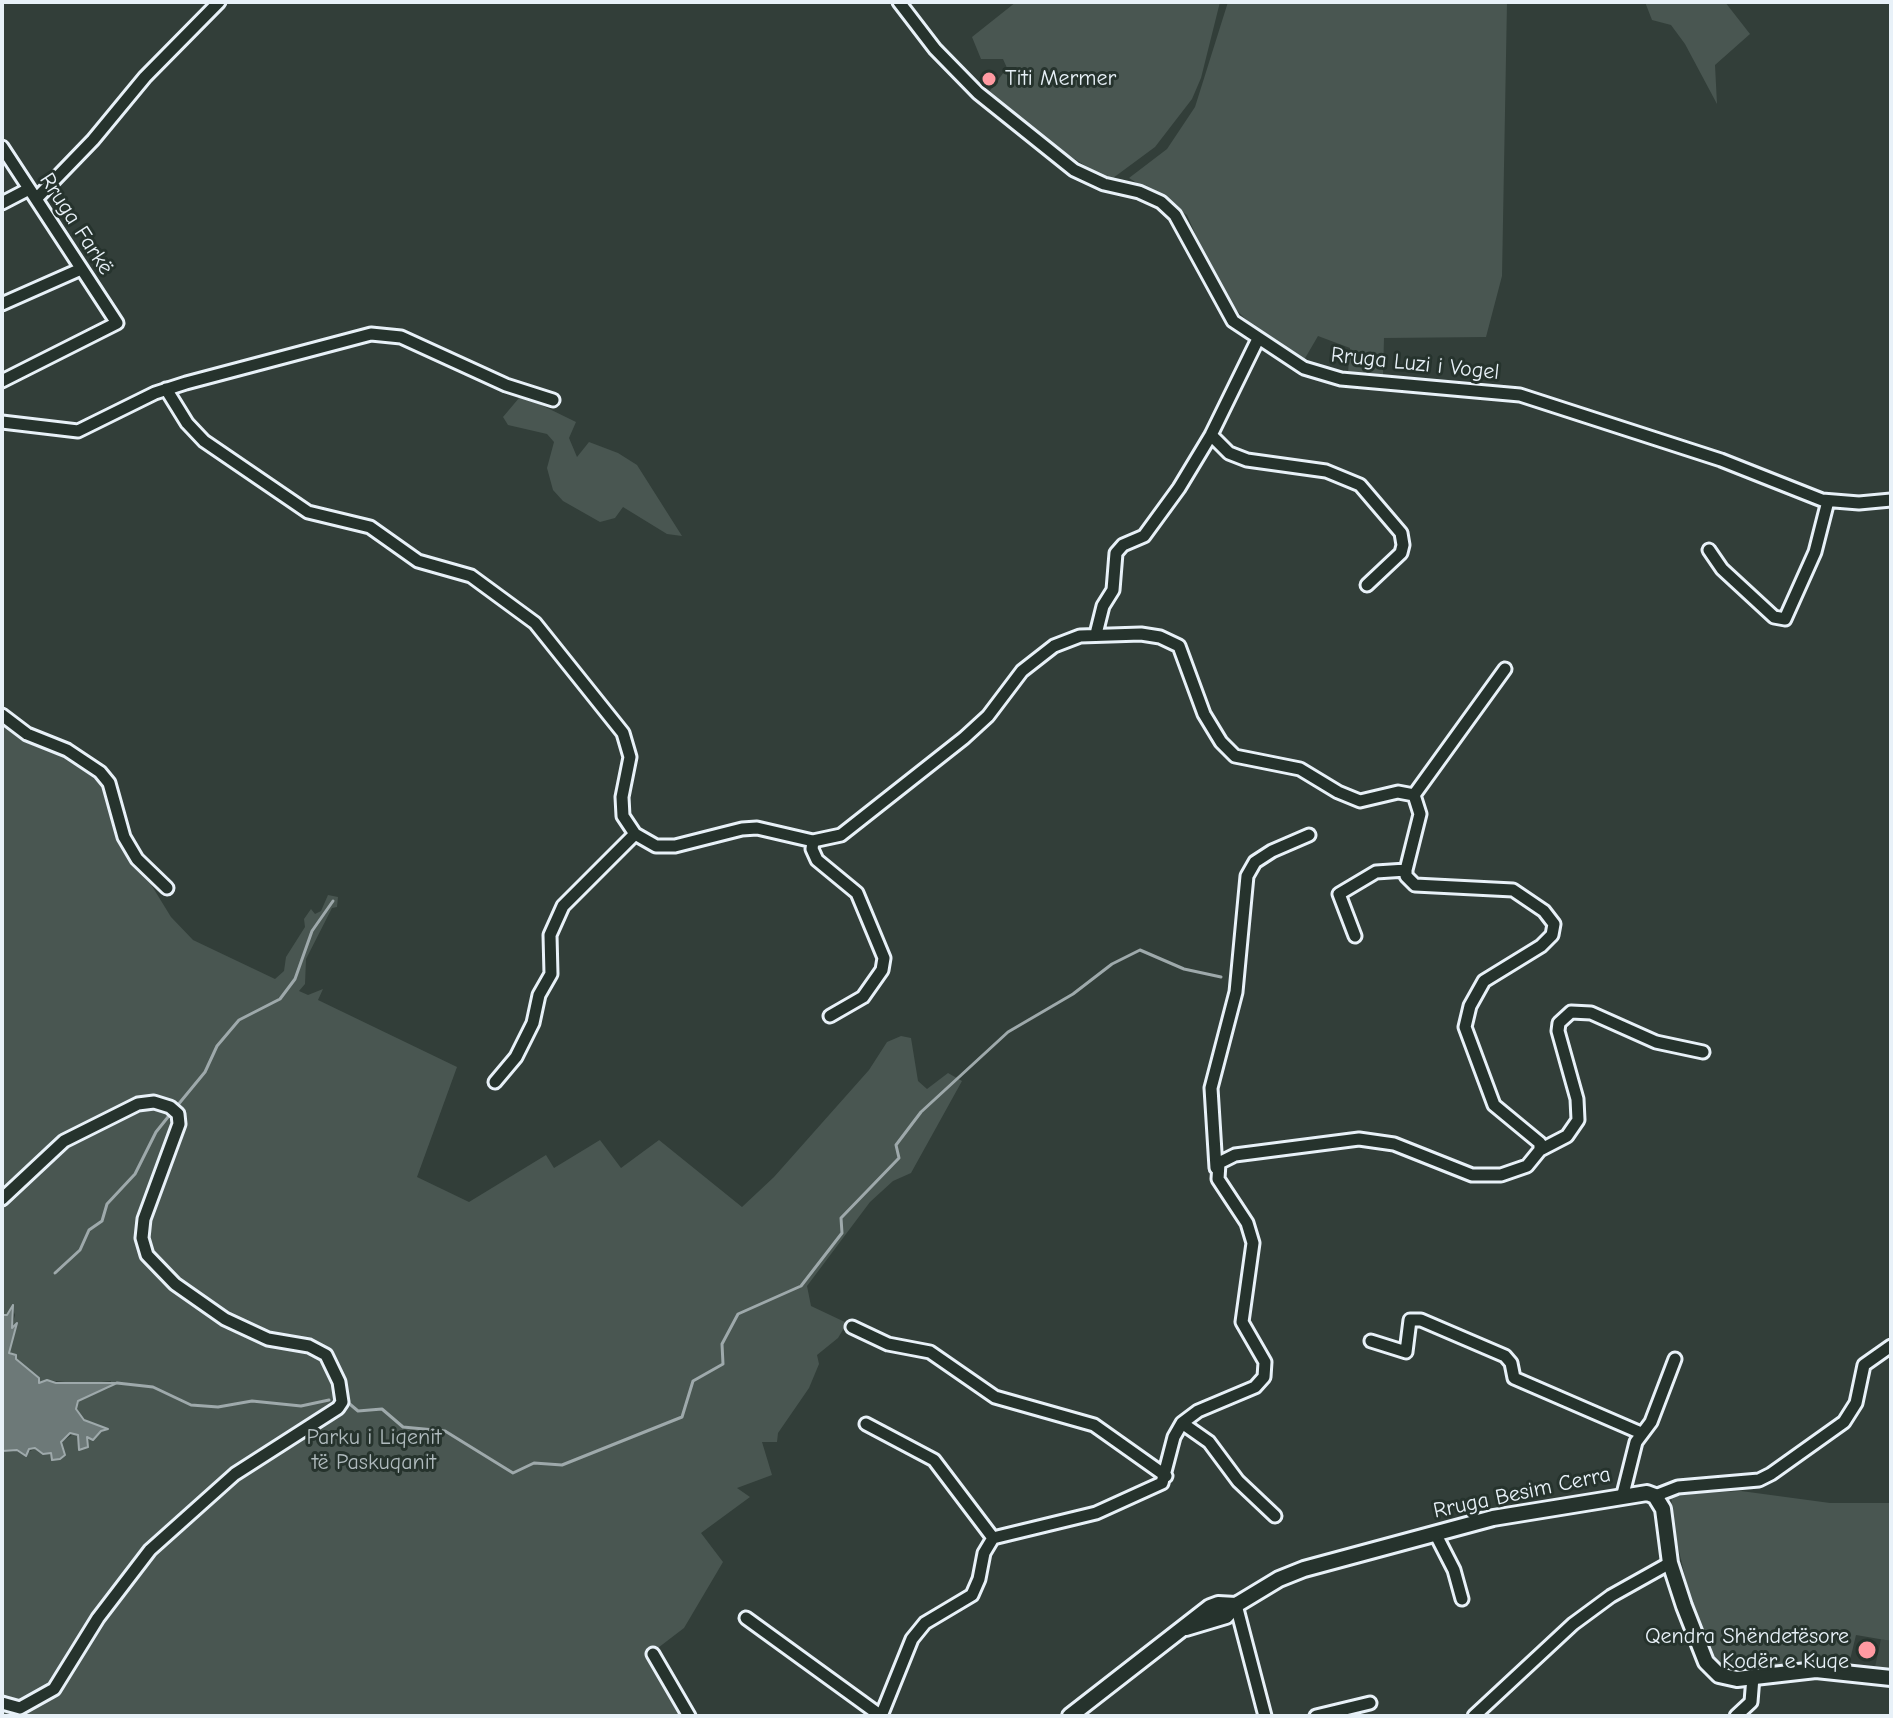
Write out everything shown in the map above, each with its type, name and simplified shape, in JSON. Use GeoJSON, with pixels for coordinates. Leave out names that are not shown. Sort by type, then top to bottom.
{"type":"FeatureCollection","features":[{"type":"Feature","properties":{"kind":"street"},"geometry":{"type":"LineString","coordinates":[[2,203],[32,194],[75,160],[145,77],[219,2]]}},
{"type":"Feature","properties":{"kind":"street","name":"Rruga Luzi i Vogel"},"geometry":{"type":"LineString","coordinates":[[899,2],[935,49],[978,93],[1074,170],[1104,184],[1139,192],[1161,202],[1175,215],[1204,262],[1225,312],[1258,339],[1304,368],[1328,377],[1520,395],[1721,460],[1828,501]]}},
{"type":"Feature","properties":{"kind":"street","name":"Rruga Farkë"},"geometry":{"type":"LineString","coordinates":[[2,147],[117,323],[2,381]]}},
{"type":"Feature","properties":{"kind":"street"},"geometry":{"type":"LineString","coordinates":[[2,304],[81,269]]}},
{"type":"Feature","properties":{"kind":"street"},"geometry":{"type":"LineString","coordinates":[[2,422],[78,431],[166,389],[351,337],[386,334],[417,344],[506,385],[553,400]]}},
{"type":"Feature","properties":{"kind":"street"},"geometry":{"type":"LineString","coordinates":[[1096,634],[1103,606],[1113,590],[1119,548],[1144,536],[1211,435],[1258,339]]}},
{"type":"Feature","properties":{"kind":"street"},"geometry":{"type":"LineString","coordinates":[[166,389],[187,423],[204,441],[308,512],[370,527],[418,561],[478,580],[535,623],[623,733],[630,757],[622,807],[628,826],[635,834],[664,848],[742,829],[757,828],[813,841],[841,835],[905,787],[988,716],[1022,671],[1037,659],[1067,640],[1096,634],[1141,634],[1160,637],[1179,646],[1204,714],[1221,742],[1235,756],[1300,769],[1360,801],[1398,792],[1414,795]]}},
{"type":"Feature","properties":{"kind":"street"},"geometry":{"type":"LineString","coordinates":[[1211,435],[1229,453],[1247,460],[1305,466],[1343,476],[1360,485],[1401,533],[1403,545],[1401,553],[1367,585]]}},
{"type":"Feature","properties":{"kind":"street"},"geometry":{"type":"LineString","coordinates":[[1709,550],[1722,569],[1774,617],[1785,619],[1815,552],[1828,501],[1891,500]]}},
{"type":"Feature","properties":{"kind":"street"},"geometry":{"type":"LineString","coordinates":[[1414,795],[1505,669]]}},
{"type":"Feature","properties":{"kind":"street"},"geometry":{"type":"LineString","coordinates":[[2,715],[27,734],[67,750],[100,772],[112,793],[124,837],[137,859],[167,888]]}},
{"type":"Feature","properties":{"kind":"street"},"geometry":{"type":"LineString","coordinates":[[1414,795],[1420,814],[1406,876],[1415,885],[1513,890],[1544,911],[1554,924],[1552,935],[1541,946],[1484,981],[1470,1006],[1465,1027],[1494,1105],[1537,1138],[1540,1150]]}},
{"type":"Feature","properties":{"kind":"street"},"geometry":{"type":"LineString","coordinates":[[495,1082],[516,1057],[533,1023],[539,995],[551,974],[550,935],[563,906],[635,834]]}},
{"type":"Feature","properties":{"kind":"street"},"geometry":{"type":"LineString","coordinates":[[746,1618],[881,1716],[912,1639],[925,1623],[972,1595],[984,1553],[993,1538],[1096,1513],[1155,1488],[1166,1476],[1171,1445],[1182,1423],[1198,1411],[1261,1382],[1265,1369],[1262,1355],[1242,1322],[1253,1263],[1251,1234],[1218,1179],[1210,1104],[1236,992],[1241,911],[1247,876],[1255,862],[1309,835]]}},
{"type":"Feature","properties":{"kind":"street"},"geometry":{"type":"LineString","coordinates":[[813,841],[812,849],[817,860],[857,893],[884,958],[882,970],[863,997],[830,1016]]}},
{"type":"Feature","properties":{"kind":"street"},"geometry":{"type":"LineString","coordinates":[[1355,936],[1339,894],[1376,872],[1406,870]]}},
{"type":"Feature","properties":{"kind":"street"},"geometry":{"type":"LineString","coordinates":[[1216,1169],[1219,1163],[1235,1155],[1359,1139],[1394,1144],[1445,1166],[1486,1176],[1515,1171],[1527,1166],[1540,1150],[1567,1136],[1578,1120],[1577,1099],[1558,1031],[1559,1023],[1571,1012],[1591,1013],[1656,1042],[1703,1052]]}},
{"type":"Feature","properties":{"kind":"street"},"geometry":{"type":"LineString","coordinates":[[2,1199],[64,1141],[138,1104],[154,1102],[170,1107],[178,1114],[179,1124],[144,1219],[142,1245],[147,1255],[175,1284],[225,1319],[268,1339],[309,1346],[326,1355],[339,1382],[342,1402],[338,1408],[235,1474],[190,1512],[141,1562],[98,1618],[54,1689],[29,1705],[10,1709]]}},
{"type":"Feature","properties":{"kind":"street"},"geometry":{"type":"LineString","coordinates":[[1371,1341],[1406,1352],[1408,1324],[1415,1318],[1421,1320],[1505,1356],[1511,1363],[1514,1378],[1641,1433]]}},
{"type":"Feature","properties":{"kind":"street"},"geometry":{"type":"LineString","coordinates":[[852,1327],[888,1344],[930,1352],[995,1397],[1094,1425],[1166,1476]]}},
{"type":"Feature","properties":{"kind":"street"},"geometry":{"type":"LineString","coordinates":[[1891,1346],[1864,1365],[1856,1403],[1844,1422],[1771,1474],[1759,1480],[1678,1487],[1655,1496],[1663,1509],[1670,1563],[1706,1662],[1727,1678],[1816,1670],[1891,1678]]}},
{"type":"Feature","properties":{"kind":"street"},"geometry":{"type":"LineString","coordinates":[[1623,1494],[1629,1461],[1641,1433],[1651,1422],[1675,1359]]}},
{"type":"Feature","properties":{"kind":"street"},"geometry":{"type":"LineString","coordinates":[[1182,1423],[1209,1442],[1238,1481],[1275,1516]]}},
{"type":"Feature","properties":{"kind":"street"},"geometry":{"type":"LineString","coordinates":[[866,1424],[934,1460],[993,1538]]}},
{"type":"Feature","properties":{"kind":"street","name":"Rruga Besim Cerra"},"geometry":{"type":"LineString","coordinates":[[1070,1716],[1186,1628],[1226,1616],[1236,1605],[1291,1573],[1435,1533],[1548,1507],[1623,1494],[1655,1496]]}},
{"type":"Feature","properties":{"kind":"street"},"geometry":{"type":"LineString","coordinates":[[1435,1533],[1454,1570],[1462,1599]]}},
{"type":"Feature","properties":{"kind":"street"},"geometry":{"type":"LineString","coordinates":[[1474,1716],[1573,1624],[1624,1588],[1670,1563]]}},
{"type":"Feature","properties":{"kind":"street"},"geometry":{"type":"LineString","coordinates":[[1236,1605],[1265,1716]]}},
{"type":"Feature","properties":{"kind":"street"},"geometry":{"type":"LineString","coordinates":[[653,1654],[689,1716]]}},
{"type":"Feature","properties":{"kind":"street"},"geometry":{"type":"LineString","coordinates":[[1736,1716],[1751,1702],[1753,1677]]}},
{"type":"Feature","properties":{"kind":"street"},"geometry":{"type":"LineString","coordinates":[[1316,1716],[1370,1703]]}},
{"type":"Feature","properties":{"kind":"shaded area"},"geometry":{"type":"Polygon","coordinates":[[[13,1305],[12,1328],[17,1323],[9,1353],[16,1355],[16,1359],[39,1378],[39,1383],[47,1380],[56,1383],[117,1383],[78,1401],[76,1409],[84,1420],[108,1429],[101,1431],[93,1440],[87,1437],[88,1447],[79,1450],[78,1435],[70,1433],[61,1442],[65,1455],[60,1459],[52,1460],[51,1453],[43,1454],[35,1448],[29,1449],[26,1456],[17,1450],[2,1451],[2,1315],[7,1315],[13,1305]]]}},
{"type":"Feature","properties":{"kind":"shaded area"},"geometry":{"type":"Polygon","coordinates":[[[1881,1639],[1891,1641],[1891,1671],[1875,1667],[1881,1639]]]}},
{"type":"Feature","properties":{"kind":"green space"},"geometry":{"type":"Polygon","coordinates":[[[1016,2],[1220,2],[1201,78],[1192,99],[1155,147],[1109,181],[1056,147],[989,92],[1007,68],[1003,59],[981,59],[972,37],[1016,2]]]}},
{"type":"Feature","properties":{"kind":"green space"},"geometry":{"type":"Polygon","coordinates":[[[1228,2],[1507,2],[1502,276],[1486,337],[1384,338],[1383,375],[1348,373],[1350,348],[1318,336],[1304,360],[1261,334],[1223,297],[1187,215],[1129,178],[1167,149],[1195,107],[1228,2]]]}},
{"type":"Feature","properties":{"kind":"green space"},"geometry":{"type":"Polygon","coordinates":[[[1645,2],[1725,2],[1750,34],[1715,65],[1717,104],[1685,44],[1671,25],[1652,20],[1645,2]]]}},
{"type":"Feature","properties":{"kind":"green space"},"geometry":{"type":"Polygon","coordinates":[[[519,398],[531,400],[576,422],[569,438],[577,457],[589,442],[618,453],[637,465],[682,536],[667,534],[623,507],[615,518],[600,522],[563,501],[553,490],[547,468],[554,442],[547,434],[508,425],[503,417],[519,398]]]}},
{"type":"Feature","properties":{"kind":"green space","name":"Parku i Liqenit të Paskuqanit"},"geometry":{"type":"Polygon","coordinates":[[[2,721],[77,759],[99,781],[136,860],[171,917],[193,940],[275,979],[284,971],[286,957],[305,927],[304,919],[311,909],[315,914],[321,911],[328,895],[338,897],[337,907],[332,908],[306,959],[305,984],[299,991],[308,995],[323,989],[318,1000],[457,1067],[417,1177],[469,1202],[546,1155],[554,1168],[600,1140],[621,1168],[659,1140],[742,1207],[774,1177],[869,1070],[887,1042],[901,1036],[911,1038],[918,1081],[927,1089],[948,1073],[962,1081],[911,1173],[893,1181],[870,1202],[807,1286],[811,1306],[847,1323],[838,1338],[817,1355],[819,1364],[809,1388],[778,1433],[777,1442],[762,1442],[772,1475],[737,1488],[750,1497],[701,1533],[723,1562],[684,1628],[650,1654],[683,1716],[2,1716],[2,1451],[26,1453],[37,1448],[50,1453],[52,1460],[61,1442],[75,1433],[80,1438],[78,1445],[88,1447],[87,1438],[103,1430],[84,1420],[76,1409],[77,1401],[109,1388],[111,1381],[82,1384],[47,1380],[39,1384],[38,1378],[9,1353],[17,1325],[11,1330],[15,1315],[12,1307],[7,1315],[2,1315],[2,721]]]}},
{"type":"Feature","properties":{"kind":"green space"},"geometry":{"type":"Polygon","coordinates":[[[1741,1491],[1830,1503],[1891,1503],[1891,1641],[1856,1635],[1849,1664],[1812,1663],[1728,1670],[1710,1653],[1694,1615],[1675,1534],[1671,1495],[1741,1491]]]}},
{"type":"Feature","properties":{"kind":"waterway"},"geometry":{"type":"LineString","coordinates":[[177,1106],[205,1072],[217,1046],[239,1020],[280,999],[295,979],[312,931],[333,901]]}},
{"type":"Feature","properties":{"kind":"waterway"},"geometry":{"type":"LineString","coordinates":[[345,1400],[358,1411],[382,1409],[403,1427],[445,1431],[513,1473],[534,1463],[562,1465],[682,1417],[693,1381],[723,1364],[722,1344],[738,1314],[801,1286],[842,1233],[841,1218],[899,1158],[896,1145],[921,1112],[1008,1032],[1073,994],[1112,964],[1140,950],[1184,969],[1221,977]]}},
{"type":"Feature","properties":{"kind":"waterway"},"geometry":{"type":"LineString","coordinates":[[55,1273],[80,1250],[89,1230],[102,1221],[107,1204],[135,1174],[156,1132],[168,1117]]}},
{"type":"Feature","properties":{"kind":"waterway"},"geometry":{"type":"LineString","coordinates":[[117,1383],[153,1387],[191,1405],[218,1407],[252,1401],[301,1406],[329,1400]]}},
{"type":"Feature","properties":{"kind":"place","name":"Titi Mermer"},"geometry":{"type":"Point","coordinates":[989,79]}},
{"type":"Feature","properties":{"kind":"place","name":"Qendra Shëndetësore Kodër e Kuqe"},"geometry":{"type":"Point","coordinates":[1867,1650]}}]}
